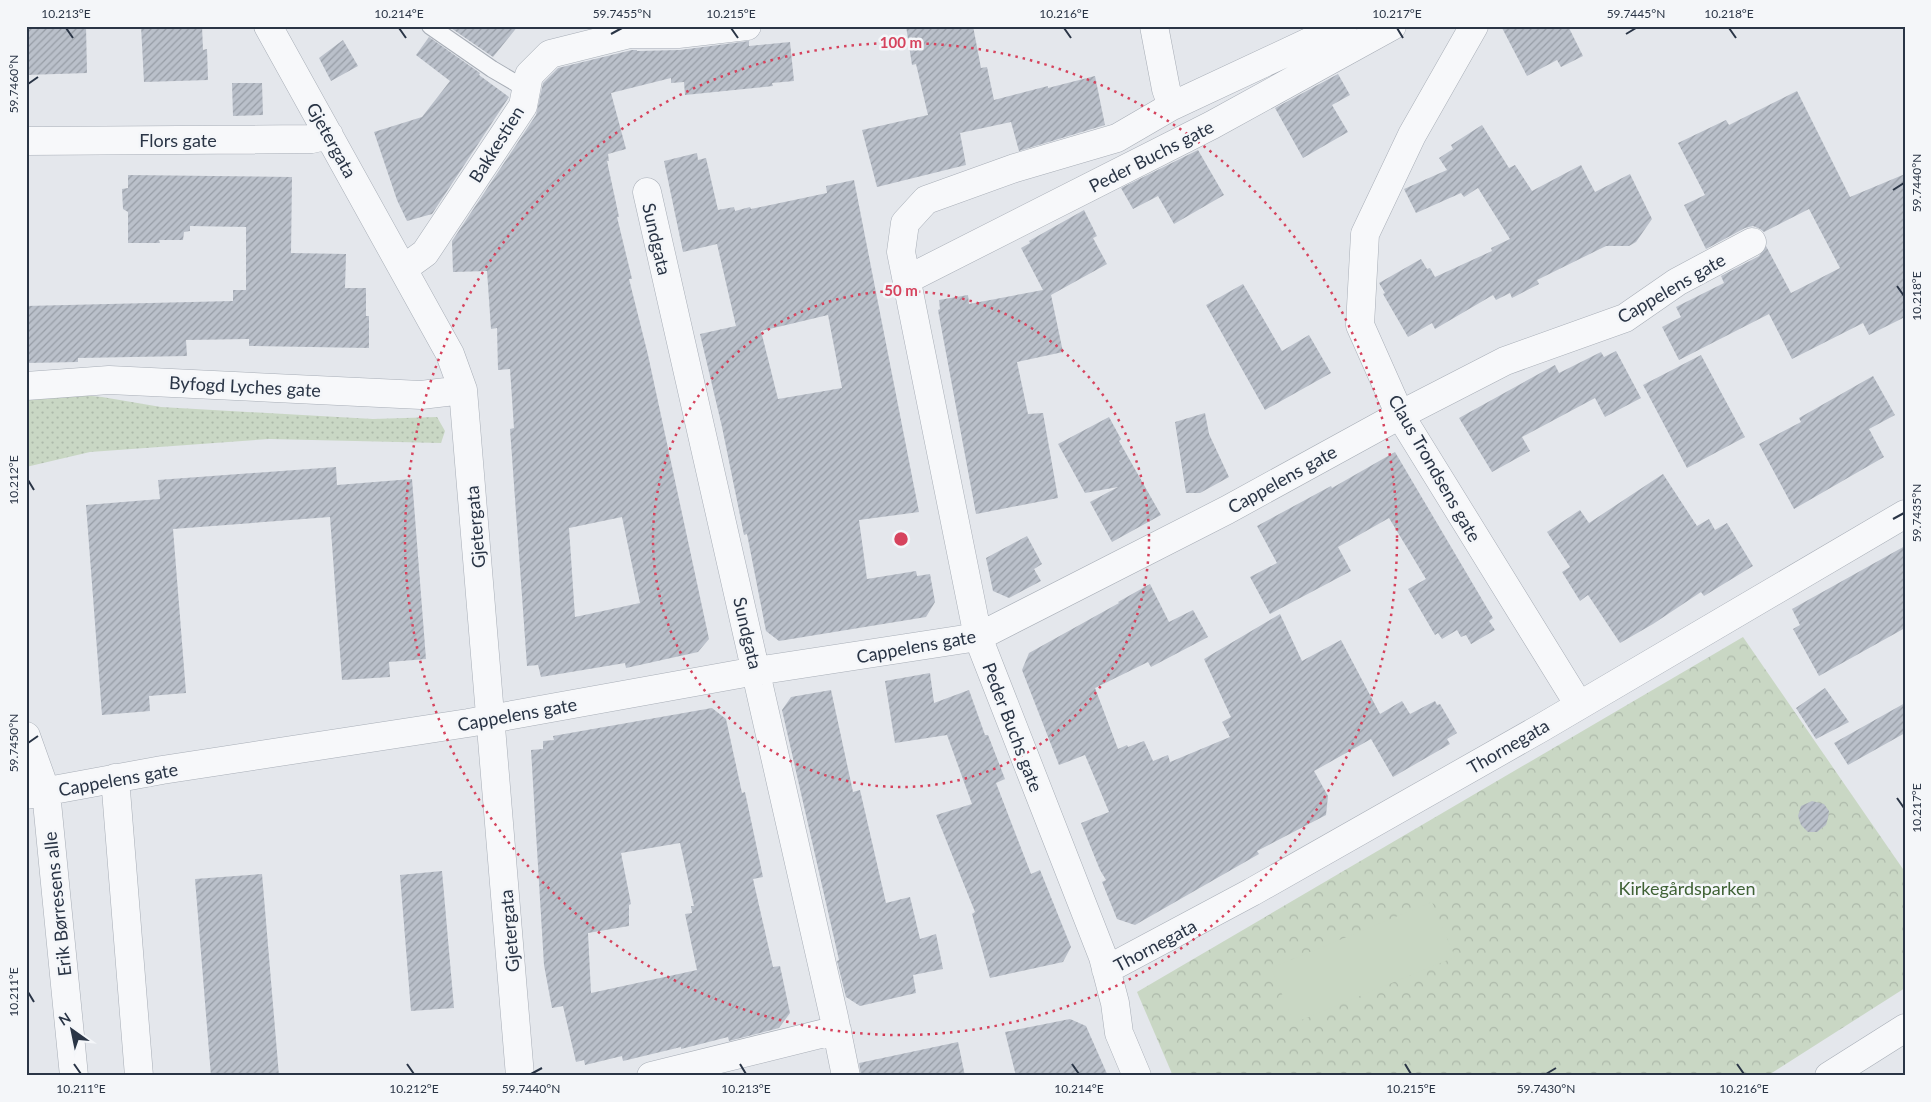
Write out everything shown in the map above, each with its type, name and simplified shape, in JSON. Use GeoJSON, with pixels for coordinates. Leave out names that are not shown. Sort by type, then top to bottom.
{"type":"FeatureCollection","features":[{"type":"Feature","properties":{"kind":"street","name":"Gjetergata"},"geometry":{"type":"LineString","coordinates":[[268,26],[450,354],[463,390],[520,1076]]}},
{"type":"Feature","properties":{"kind":"street","name":"Bakkestien"},"geometry":{"type":"LineString","coordinates":[[402,268],[425,254],[523,106],[529,75],[550,54],[630,34],[678,34],[748,26]]}},
{"type":"Feature","properties":{"kind":"street"},"geometry":{"type":"LineString","coordinates":[[1154,26],[1166,89],[1172,106]]}},
{"type":"Feature","properties":{"kind":"street","name":"Peder Buchs gate"},"geometry":{"type":"LineString","coordinates":[[908,279],[1212,125],[1392,26]]}},
{"type":"Feature","properties":{"kind":"street","name":"Claus Trondsens gate"},"geometry":{"type":"LineString","coordinates":[[1474,26],[1412,135],[1366,234],[1360,325],[1400,415],[1578,705]]}},
{"type":"Feature","properties":{"kind":"street","name":"Peder Buchs gate"},"geometry":{"type":"LineString","coordinates":[[1137,1076],[1119,1033],[1115,1002],[1106,970],[978,637],[908,279],[901,252],[905,223],[926,200],[1015,168],[1117,138],[1172,106],[1339,27]]}},
{"type":"Feature","properties":{"kind":"street","name":"Flors gate"},"geometry":{"type":"LineString","coordinates":[[26,141],[312,139],[329,135]]}},
{"type":"Feature","properties":{"kind":"street","name":"Sundgata"},"geometry":{"type":"LineString","coordinates":[[647,192],[846,1076]]}},
{"type":"Feature","properties":{"kind":"street","name":"Cappelens gate"},"geometry":{"type":"LineString","coordinates":[[36,794],[116,778],[491,718],[756,671],[978,637],[1228,510],[1400,415],[1505,361],[1625,318],[1677,282],[1752,242]]}},
{"type":"Feature","properties":{"kind":"street","name":"Byfogd Lyches gate"},"geometry":{"type":"LineString","coordinates":[[26,386],[109,380],[421,395],[463,390]]}},
{"type":"Feature","properties":{"kind":"street","name":"Thornegata"},"geometry":{"type":"LineString","coordinates":[[1106,970],[1252,892],[1905,514]]}},
{"type":"Feature","properties":{"kind":"street","name":"Erik Børresens alle"},"geometry":{"type":"LineString","coordinates":[[26,736],[36,794],[74,1076]]}},
{"type":"Feature","properties":{"kind":"street"},"geometry":{"type":"LineString","coordinates":[[116,778],[139,1076]]}},
{"type":"Feature","properties":{"kind":"street"},"geometry":{"type":"LineString","coordinates":[[1829,1076],[1905,1028]]}},
{"type":"Feature","properties":{"kind":"street"},"geometry":{"type":"LineString","coordinates":[[651,1076],[837,1030]]}},
{"type":"Feature","properties":{"kind":"lane"},"geometry":{"type":"LineString","coordinates":[[430,26],[492,69],[526,89]]}},
{"type":"Feature","properties":{"kind":"green space"},"geometry":{"type":"Polygon","coordinates":[[[51,392],[102,397],[161,407],[373,419],[437,417],[445,431],[441,443],[269,439],[90,452],[26,467],[26,394],[51,392]]]}},
{"type":"Feature","properties":{"kind":"green space","name":"Kirkegårdsparken"},"geometry":{"type":"Polygon","coordinates":[[[1743,637],[1905,872],[1905,988],[1767,1076],[1173,1076],[1137,992],[1743,637]]]}},
{"type":"Feature","properties":{"kind":"green space"},"geometry":{"type":"Polygon","coordinates":[[[1432,902],[1455,957],[1294,1023],[1271,968],[1432,902]]]}},
{"type":"Feature","properties":{"kind":"building"},"geometry":{"type":"Polygon","coordinates":[[[26,26],[86,26],[87,73],[26,75],[26,26]]]}},
{"type":"Feature","properties":{"kind":"building"},"geometry":{"type":"Polygon","coordinates":[[[141,26],[202,26],[203,50],[207,49],[208,80],[144,82],[141,26]]]}},
{"type":"Feature","properties":{"kind":"building"},"geometry":{"type":"Polygon","coordinates":[[[448,26],[518,26],[493,57],[448,26]]]}},
{"type":"Feature","properties":{"kind":"building"},"geometry":{"type":"Polygon","coordinates":[[[906,26],[973,26],[981,68],[987,67],[994,100],[1095,76],[1105,125],[1019,151],[1011,122],[960,133],[966,165],[877,187],[862,130],[928,115],[916,64],[912,65],[906,26]]]}},
{"type":"Feature","properties":{"kind":"building"},"geometry":{"type":"Polygon","coordinates":[[[1501,26],[1568,26],[1583,56],[1561,67],[1557,60],[1527,76],[1501,26]]]}},
{"type":"Feature","properties":{"kind":"building"},"geometry":{"type":"Polygon","coordinates":[[[429,37],[480,73],[479,75],[509,97],[432,214],[407,221],[397,200],[374,132],[422,117],[450,81],[416,55],[429,37]]]}},
{"type":"Feature","properties":{"kind":"building"},"geometry":{"type":"Polygon","coordinates":[[[343,40],[358,66],[331,81],[319,58],[343,40]]]}},
{"type":"Feature","properties":{"kind":"building"},"geometry":{"type":"Polygon","coordinates":[[[749,41],[749,46],[790,42],[794,81],[772,83],[773,86],[685,95],[684,82],[671,83],[671,78],[611,93],[626,149],[608,154],[609,161],[607,161],[619,217],[617,217],[709,639],[698,652],[626,668],[625,663],[541,677],[538,665],[527,666],[510,429],[514,428],[510,369],[498,370],[497,328],[491,329],[487,271],[453,272],[452,241],[536,115],[543,83],[558,68],[632,50],[680,50],[749,41]],[[622,517],[569,528],[575,617],[640,603],[622,517]]]}},
{"type":"Feature","properties":{"kind":"building"},"geometry":{"type":"Polygon","coordinates":[[[1338,74],[1350,95],[1332,105],[1348,132],[1303,158],[1275,108],[1338,74]]]}},
{"type":"Feature","properties":{"kind":"building"},"geometry":{"type":"Polygon","coordinates":[[[232,83],[262,83],[263,115],[233,116],[232,83]]]}},
{"type":"Feature","properties":{"kind":"building"},"geometry":{"type":"Polygon","coordinates":[[[1797,91],[1850,197],[1905,174],[1905,317],[1869,335],[1863,323],[1792,359],[1769,314],[1679,360],[1662,327],[1681,317],[1676,307],[1724,283],[1721,276],[1759,256],[1766,246],[1791,293],[1840,268],[1809,209],[1764,232],[1753,226],[1745,228],[1706,249],[1684,205],[1705,195],[1678,143],[1726,120],[1729,125],[1797,91]]]}},
{"type":"Feature","properties":{"kind":"building"},"geometry":{"type":"Polygon","coordinates":[[[1482,125],[1509,168],[1515,165],[1532,191],[1581,165],[1595,192],[1630,174],[1652,219],[1636,242],[1629,246],[1606,246],[1537,280],[1539,284],[1512,298],[1510,293],[1496,300],[1493,295],[1435,329],[1432,323],[1408,337],[1383,294],[1385,293],[1379,283],[1421,259],[1427,269],[1430,268],[1435,277],[1492,251],[1491,248],[1510,239],[1478,188],[1464,197],[1461,193],[1416,213],[1404,189],[1447,170],[1439,158],[1453,149],[1451,145],[1482,125]]]}},
{"type":"Feature","properties":{"kind":"building"},"geometry":{"type":"Polygon","coordinates":[[[1198,150],[1224,195],[1174,224],[1158,196],[1133,209],[1121,188],[1198,150]]]}},
{"type":"Feature","properties":{"kind":"building"},"geometry":{"type":"Polygon","coordinates":[[[697,153],[698,160],[706,158],[718,210],[734,207],[735,211],[750,207],[751,209],[827,193],[826,186],[854,180],[919,512],[859,520],[867,579],[916,571],[917,576],[930,574],[935,602],[926,617],[779,641],[766,631],[747,534],[744,535],[722,427],[700,334],[736,326],[717,244],[683,252],[664,161],[697,153]],[[828,315],[761,331],[778,399],[842,388],[828,315]]]}},
{"type":"Feature","properties":{"kind":"building"},"geometry":{"type":"Polygon","coordinates":[[[128,175],[292,177],[291,253],[346,254],[345,288],[366,288],[366,316],[369,316],[369,348],[249,346],[249,339],[186,340],[187,356],[78,358],[78,362],[26,363],[26,306],[233,301],[233,290],[246,290],[246,227],[190,226],[190,231],[184,232],[183,240],[159,240],[160,243],[128,243],[128,212],[123,209],[122,189],[128,188],[128,175]]]}},
{"type":"Feature","properties":{"kind":"building"},"geometry":{"type":"Polygon","coordinates":[[[1084,210],[1097,236],[1093,238],[1107,264],[1051,295],[1063,352],[1017,362],[1028,414],[1043,413],[1058,498],[976,514],[938,310],[940,309],[939,300],[968,295],[969,304],[1043,290],[1021,248],[1030,243],[1029,241],[1084,210]]]}},
{"type":"Feature","properties":{"kind":"building"},"geometry":{"type":"Polygon","coordinates":[[[1243,284],[1282,351],[1309,335],[1331,373],[1265,410],[1206,305],[1243,284]]]}},
{"type":"Feature","properties":{"kind":"building"},"geometry":{"type":"Polygon","coordinates":[[[1616,351],[1641,398],[1605,417],[1595,398],[1522,437],[1530,451],[1492,472],[1459,418],[1555,365],[1559,373],[1601,352],[1604,357],[1616,351]]]}},
{"type":"Feature","properties":{"kind":"building"},"geometry":{"type":"Polygon","coordinates":[[[1701,355],[1745,437],[1687,468],[1643,385],[1701,355]]]}},
{"type":"Feature","properties":{"kind":"building"},"geometry":{"type":"Polygon","coordinates":[[[1873,376],[1895,415],[1869,429],[1884,457],[1794,509],[1759,444],[1801,422],[1799,418],[1873,376]]]}},
{"type":"Feature","properties":{"kind":"building"},"geometry":{"type":"Polygon","coordinates":[[[1205,413],[1209,434],[1229,477],[1200,493],[1186,493],[1175,422],[1205,413]]]}},
{"type":"Feature","properties":{"kind":"building"},"geometry":{"type":"Polygon","coordinates":[[[1109,417],[1121,439],[1119,441],[1161,515],[1112,542],[1090,502],[1118,487],[1085,493],[1058,444],[1109,417]]]}},
{"type":"Feature","properties":{"kind":"building"},"geometry":{"type":"Polygon","coordinates":[[[1395,452],[1493,618],[1489,621],[1495,630],[1471,644],[1466,635],[1461,637],[1457,630],[1442,639],[1438,633],[1435,635],[1408,589],[1426,579],[1389,518],[1338,547],[1351,571],[1270,614],[1250,577],[1277,563],[1257,526],[1331,486],[1332,488],[1395,452]]]}},
{"type":"Feature","properties":{"kind":"building"},"geometry":{"type":"Polygon","coordinates":[[[336,467],[337,485],[412,479],[426,659],[389,662],[390,677],[342,680],[330,517],[173,529],[186,693],[149,696],[150,711],[102,715],[86,505],[160,499],[158,480],[336,467]]]}},
{"type":"Feature","properties":{"kind":"building"},"geometry":{"type":"Polygon","coordinates":[[[1663,474],[1697,526],[1709,519],[1715,530],[1727,523],[1753,566],[1704,596],[1701,592],[1653,624],[1620,643],[1588,595],[1580,601],[1562,572],[1570,567],[1547,532],[1580,510],[1589,523],[1663,474]]]}},
{"type":"Feature","properties":{"kind":"building"},"geometry":{"type":"Polygon","coordinates":[[[1027,536],[1042,564],[1034,569],[1041,581],[1009,598],[993,591],[986,558],[1027,536]]]}},
{"type":"Feature","properties":{"kind":"building"},"geometry":{"type":"Polygon","coordinates":[[[1905,546],[1905,628],[1819,676],[1793,629],[1800,625],[1792,609],[1905,546]]]}},
{"type":"Feature","properties":{"kind":"building"},"geometry":{"type":"Polygon","coordinates":[[[1150,584],[1169,622],[1193,610],[1208,637],[1151,667],[1148,662],[1095,688],[1118,749],[1144,741],[1153,761],[1168,755],[1170,762],[1230,737],[1222,722],[1231,717],[1204,659],[1280,614],[1302,661],[1341,640],[1380,714],[1402,701],[1410,714],[1435,701],[1437,705],[1440,704],[1457,733],[1447,739],[1450,744],[1393,777],[1371,739],[1314,771],[1328,796],[1326,815],[1257,851],[1259,854],[1135,925],[1117,919],[1102,882],[1106,880],[1081,823],[1109,812],[1085,755],[1059,765],[1022,670],[1029,653],[1150,584]]]}},
{"type":"Feature","properties":{"kind":"building"},"geometry":{"type":"Polygon","coordinates":[[[930,673],[934,703],[969,690],[985,735],[988,735],[1005,779],[996,783],[1031,874],[1040,870],[1071,947],[1063,962],[990,978],[972,914],[975,912],[936,815],[972,804],[947,735],[895,743],[885,681],[930,673]]]}},
{"type":"Feature","properties":{"kind":"building"},"geometry":{"type":"Polygon","coordinates":[[[1825,688],[1849,722],[1816,739],[1796,708],[1825,688]]]}},
{"type":"Feature","properties":{"kind":"building"},"geometry":{"type":"Polygon","coordinates":[[[831,690],[853,792],[860,790],[886,903],[910,897],[920,939],[936,934],[943,969],[913,975],[916,993],[860,1006],[846,997],[782,710],[791,697],[831,690]]]}},
{"type":"Feature","properties":{"kind":"building"},"geometry":{"type":"Polygon","coordinates":[[[1905,703],[1905,733],[1848,765],[1834,743],[1905,703]]]}},
{"type":"Feature","properties":{"kind":"building"},"geometry":{"type":"Polygon","coordinates":[[[712,708],[726,719],[742,793],[745,792],[763,877],[753,879],[773,967],[780,966],[790,1013],[779,1028],[729,1041],[728,1037],[623,1061],[622,1056],[585,1065],[584,1060],[576,1062],[563,1006],[552,1008],[544,965],[531,750],[543,749],[543,741],[554,740],[553,736],[712,708]],[[680,843],[621,853],[631,904],[629,905],[629,926],[588,933],[591,993],[697,970],[685,914],[692,913],[691,906],[694,906],[680,843]]]}},
{"type":"Feature","properties":{"kind":"building"},"geometry":{"type":"Polygon","coordinates":[[[1812,801],[1824,804],[1829,811],[1826,825],[1817,832],[1808,832],[1801,825],[1798,816],[1801,806],[1812,801]]]}},
{"type":"Feature","properties":{"kind":"building"},"geometry":{"type":"Polygon","coordinates":[[[442,871],[454,1008],[411,1011],[400,875],[442,871]]]}},
{"type":"Feature","properties":{"kind":"building"},"geometry":{"type":"Polygon","coordinates":[[[262,874],[279,1076],[211,1076],[195,879],[262,874]]]}},
{"type":"Feature","properties":{"kind":"building"},"geometry":{"type":"Polygon","coordinates":[[[1070,1019],[1086,1026],[1108,1076],[1016,1076],[1005,1032],[1070,1019]]]}},
{"type":"Feature","properties":{"kind":"building"},"geometry":{"type":"Polygon","coordinates":[[[958,1042],[965,1076],[861,1076],[859,1063],[958,1042]]]}}]}
